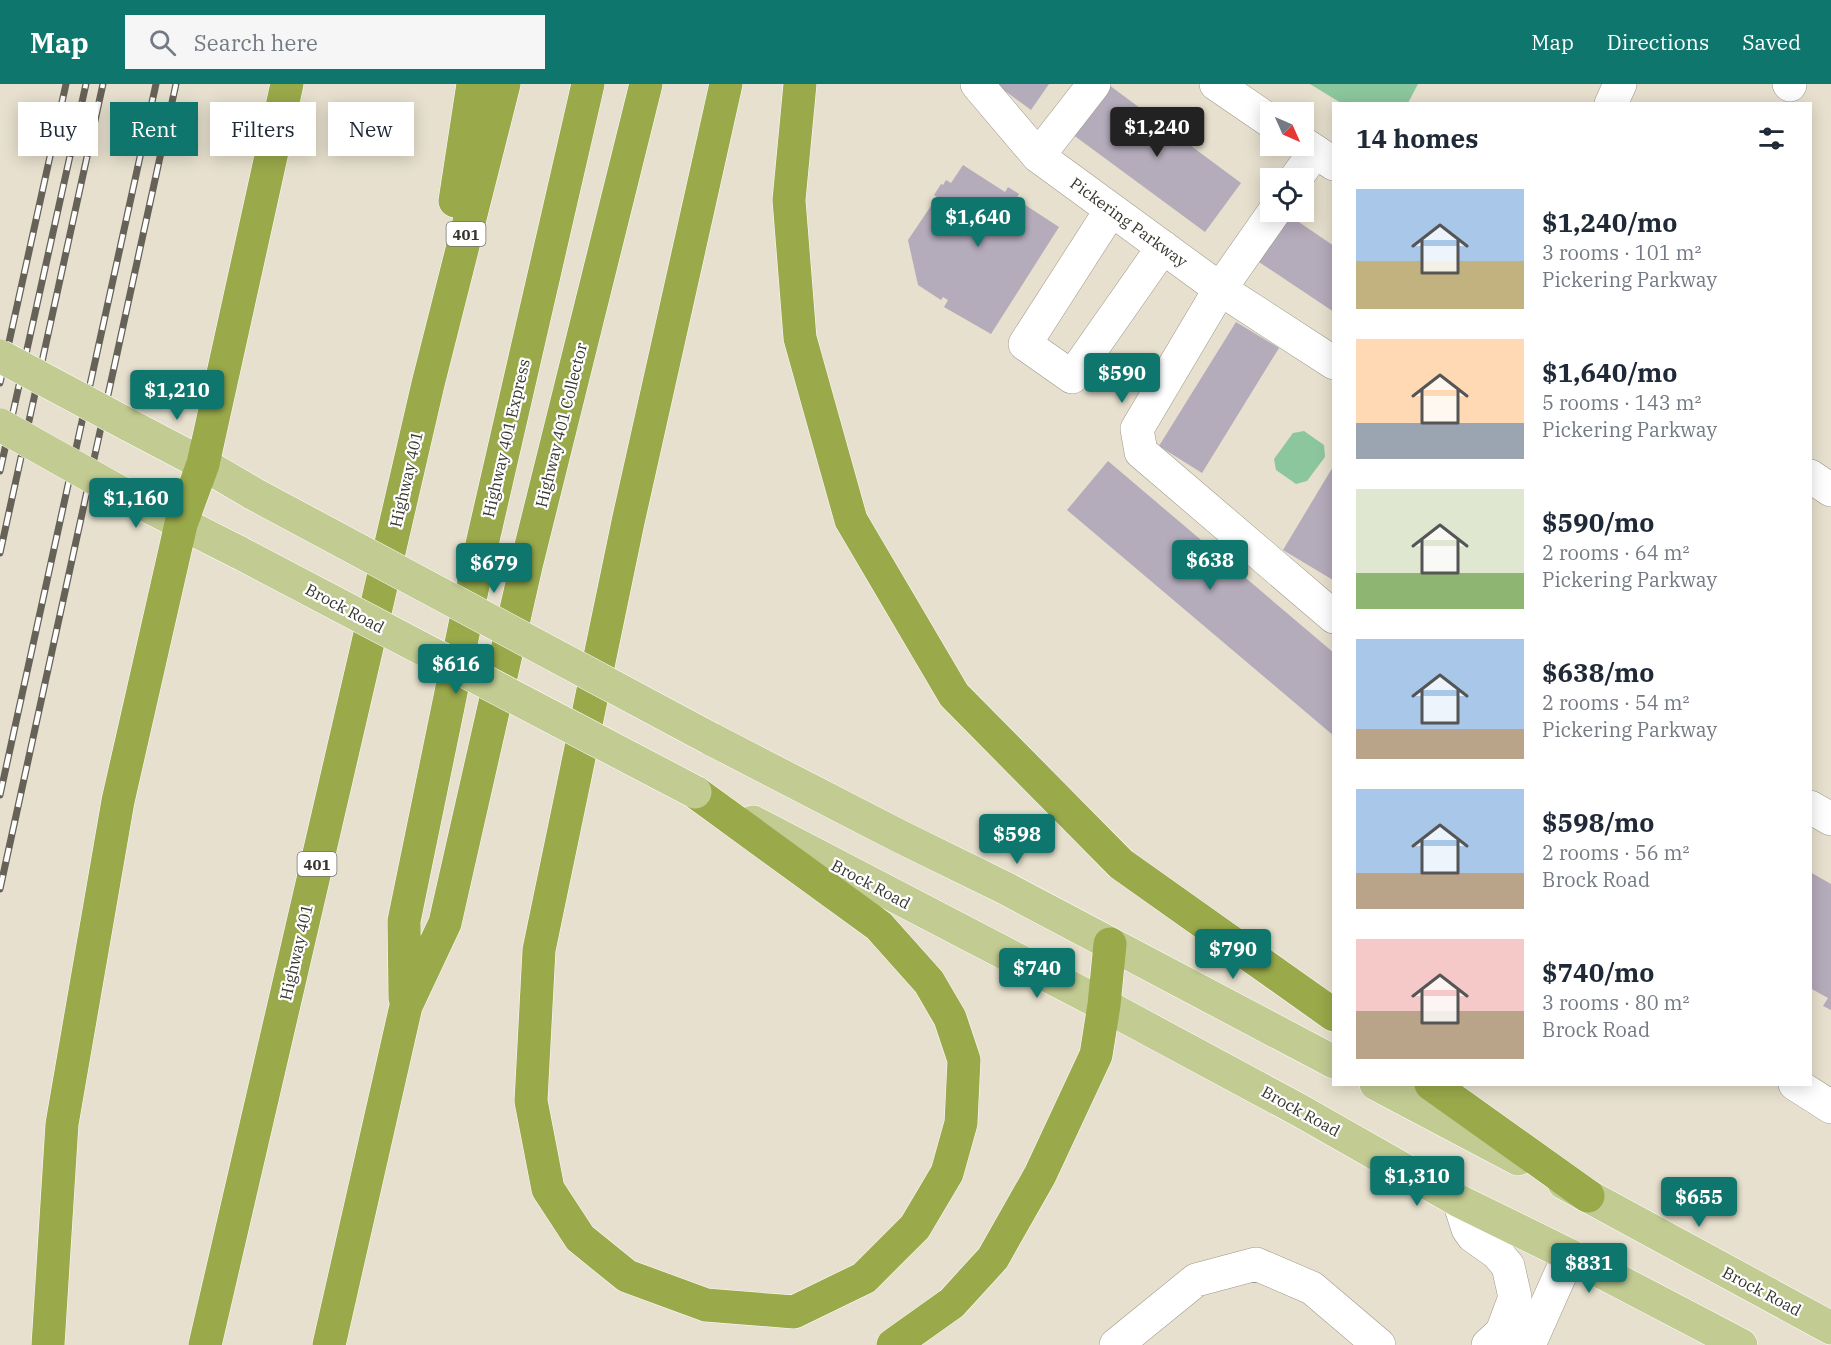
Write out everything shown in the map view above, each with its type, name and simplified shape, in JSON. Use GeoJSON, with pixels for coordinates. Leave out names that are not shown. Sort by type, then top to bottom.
{"type":"FeatureCollection","features":[{"type":"Feature","properties":{"kind":"highway"},"geometry":{"type":"LineString","coordinates":[[48,1345],[62,1124],[118,801],[181,524],[203,464],[287,84]]}},
{"type":"Feature","properties":{"kind":"highway","name":"401"},"geometry":{"type":"LineString","coordinates":[[428,384],[473,84]]}},
{"type":"Feature","properties":{"kind":"highway","name":"401"},"geometry":{"type":"LineString","coordinates":[[428,384],[504,84]]}},
{"type":"Feature","properties":{"kind":"highway","name":"Highway 401 Express"},"geometry":{"type":"LineString","coordinates":[[406,1006],[404,921],[477,566],[588,84]]}},
{"type":"Feature","properties":{"kind":"highway","name":"Highway 401 Collector"},"geometry":{"type":"LineString","coordinates":[[406,1006],[445,923],[529,554],[646,84]]}},
{"type":"Feature","properties":{"kind":"highway"},"geometry":{"type":"LineString","coordinates":[[695,792],[879,926],[929,982],[950,1018],[964,1060],[961,1123],[947,1173],[915,1227],[864,1278],[794,1312],[706,1305],[627,1276],[580,1238],[548,1189],[531,1101],[539,951],[628,522],[726,84]]}},
{"type":"Feature","properties":{"kind":"highway"},"geometry":{"type":"LineString","coordinates":[[800,84],[789,200],[800,338],[851,520],[954,695],[1121,864],[1332,1014]]}},
{"type":"Feature","properties":{"kind":"highway","name":"Highway 401"},"geometry":{"type":"LineString","coordinates":[[205,1345],[428,384]]}},
{"type":"Feature","properties":{"kind":"highway"},"geometry":{"type":"LineString","coordinates":[[893,1345],[952,1303],[993,1258],[1040,1175],[1096,1055],[1110,944]]}},
{"type":"Feature","properties":{"kind":"highway"},"geometry":{"type":"LineString","coordinates":[[329,1345],[406,1006]]}},
{"type":"Feature","properties":{"kind":"highway"},"geometry":{"type":"LineString","coordinates":[[1434,1086],[1588,1196]]}},
{"type":"Feature","properties":{"kind":"main road"},"geometry":{"type":"LineString","coordinates":[[0,356],[711,739],[1005,888],[1332,1061]]}},
{"type":"Feature","properties":{"kind":"main road","name":"Brock Road"},"geometry":{"type":"LineString","coordinates":[[0,425],[114,489],[1104,1005],[1299,1110],[1459,1201],[1569,1255],[1741,1345]]}},
{"type":"Feature","properties":{"kind":"main road","name":"Brock Road"},"geometry":{"type":"LineString","coordinates":[[1380,1086],[1831,1328]]}},
{"type":"Feature","properties":{"kind":"street","name":"Pickering Parkway"},"geometry":{"type":"LineString","coordinates":[[977,84],[1038,156],[1220,289],[1332,362]]}},
{"type":"Feature","properties":{"kind":"street"},"geometry":{"type":"LineString","coordinates":[[1038,156],[1094,84]]}},
{"type":"Feature","properties":{"kind":"street"},"geometry":{"type":"LineString","coordinates":[[1216,84],[1260,114]]}},
{"type":"Feature","properties":{"kind":"street"},"geometry":{"type":"LineString","coordinates":[[1612,102],[1620,84]]}},
{"type":"Feature","properties":{"kind":"street"},"geometry":{"type":"LineString","coordinates":[[1304,168],[1317,153]]}},
{"type":"Feature","properties":{"kind":"street"},"geometry":{"type":"LineString","coordinates":[[1112,210],[1025,344],[1072,377],[1163,247]]}},
{"type":"Feature","properties":{"kind":"street"},"geometry":{"type":"LineString","coordinates":[[1267,222],[1220,289],[1137,429],[1141,452],[1332,615]]}},
{"type":"Feature","properties":{"kind":"street"},"geometry":{"type":"LineString","coordinates":[[1812,478],[1831,490]]}},
{"type":"Feature","properties":{"kind":"street"},"geometry":{"type":"LineString","coordinates":[[1812,808],[1831,819]]}},
{"type":"Feature","properties":{"kind":"street"},"geometry":{"type":"LineString","coordinates":[[1798,1086],[1831,1107]]}},
{"type":"Feature","properties":{"kind":"street"},"geometry":{"type":"LineString","coordinates":[[1459,1201],[1468,1229],[1473,1236],[1497,1253],[1508,1266],[1515,1297],[1502,1332],[1488,1345]]}},
{"type":"Feature","properties":{"kind":"street"},"geometry":{"type":"LineString","coordinates":[[1528,1345],[1569,1255]]}},
{"type":"Feature","properties":{"kind":"street"},"geometry":{"type":"LineString","coordinates":[[1116,1345],[1196,1280],[1256,1264],[1312,1288],[1379,1345]]}},
{"type":"Feature","properties":{"kind":"green space"},"geometry":{"type":"Polygon","coordinates":[[[1310,84],[1418,84],[1409,102],[1339,102],[1310,84]]]}},
{"type":"Feature","properties":{"kind":"green space"},"geometry":{"type":"Polygon","coordinates":[[[1304,431],[1324,445],[1325,457],[1307,481],[1296,484],[1276,470],[1274,459],[1293,433],[1304,431]]]}},
{"type":"Feature","properties":{"kind":"building"},"geometry":{"type":"Polygon","coordinates":[[[998,84],[1049,84],[1031,110],[998,84]]]}},
{"type":"Feature","properties":{"kind":"building"},"geometry":{"type":"Polygon","coordinates":[[[1109,85],[1241,183],[1205,232],[1072,134],[1109,85]]]}},
{"type":"Feature","properties":{"kind":"building"},"geometry":{"type":"Polygon","coordinates":[[[963,165],[1005,192],[1008,187],[1019,194],[1016,199],[1059,227],[991,334],[944,307],[948,300],[943,297],[941,300],[918,285],[908,240],[937,197],[934,195],[941,184],[943,185],[946,180],[951,183],[963,165]]]}},
{"type":"Feature","properties":{"kind":"building"},"geometry":{"type":"Polygon","coordinates":[[[1282,222],[1299,222],[1332,245],[1332,311],[1256,260],[1282,222]]]}},
{"type":"Feature","properties":{"kind":"building"},"geometry":{"type":"Polygon","coordinates":[[[1236,322],[1279,348],[1202,473],[1159,446],[1236,322]]]}},
{"type":"Feature","properties":{"kind":"building"},"geometry":{"type":"Polygon","coordinates":[[[1108,461],[1332,651],[1332,734],[1067,510],[1108,461]]]}},
{"type":"Feature","properties":{"kind":"building"},"geometry":{"type":"Polygon","coordinates":[[[1332,468],[1332,579],[1283,550],[1332,468]]]}},
{"type":"Feature","properties":{"kind":"building"},"geometry":{"type":"Polygon","coordinates":[[[1812,873],[1831,884],[1831,1010],[1823,1006],[1828,998],[1812,989],[1812,873]]]}},
{"type":"Feature","properties":{"kind":"railway"},"geometry":{"type":"LineString","coordinates":[[0,383],[66,84]]}},
{"type":"Feature","properties":{"kind":"railway"},"geometry":{"type":"LineString","coordinates":[[0,471],[86,84]]}},
{"type":"Feature","properties":{"kind":"railway"},"geometry":{"type":"LineString","coordinates":[[0,553],[103,84]]}},
{"type":"Feature","properties":{"kind":"railway"},"geometry":{"type":"LineString","coordinates":[[0,795],[156,84]]}},
{"type":"Feature","properties":{"kind":"railway"},"geometry":{"type":"LineString","coordinates":[[0,889],[176,84]]}}]}
